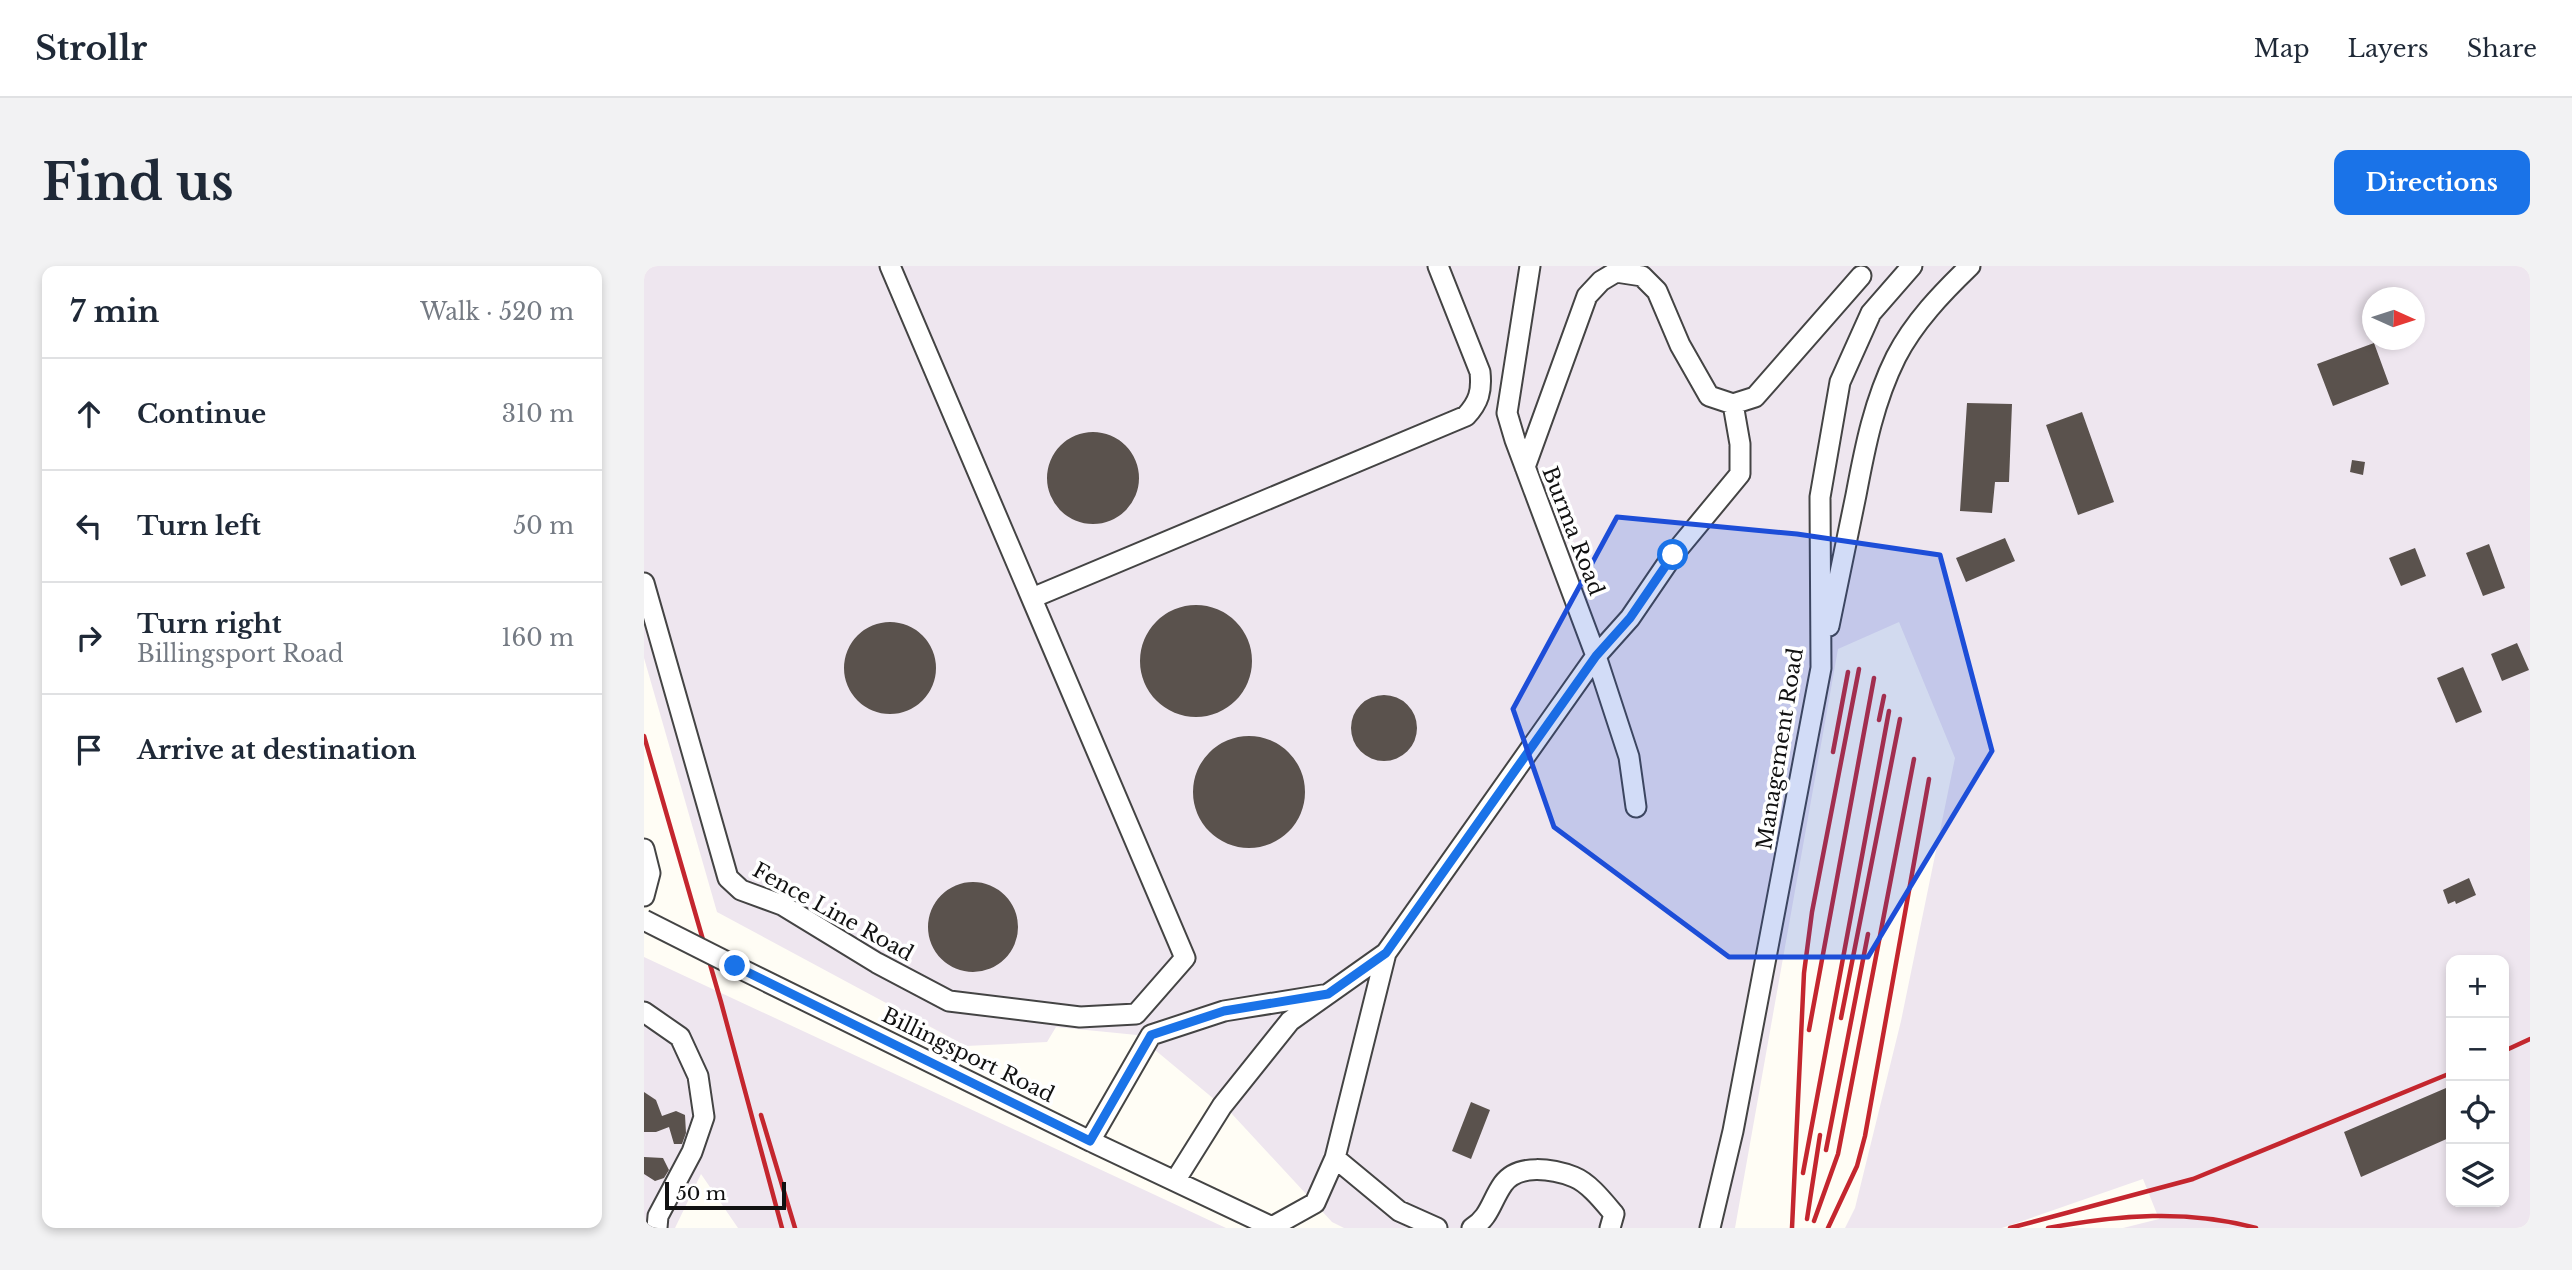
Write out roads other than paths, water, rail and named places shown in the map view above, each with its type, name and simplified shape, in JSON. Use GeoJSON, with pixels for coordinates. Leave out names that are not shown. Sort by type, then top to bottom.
{"type":"FeatureCollection","features":[{"type":"Feature","properties":{"kind":"street"},"geometry":{"type":"LineString","coordinates":[[891,266],[1031,598],[1466,416],[1476,405],[1482,389],[1480,372],[1438,266]]}},
{"type":"Feature","properties":{"kind":"street","name":"Burma Road"},"geometry":{"type":"LineString","coordinates":[[1530,266],[1507,413],[1596,656],[1629,757],[1636,807]]}},
{"type":"Feature","properties":{"kind":"street","name":"Management Road"},"geometry":{"type":"LineString","coordinates":[[1710,1228],[1733,1131],[1821,668],[1820,497],[1840,382],[1871,313],[1912,266]]}},
{"type":"Feature","properties":{"kind":"street"},"geometry":{"type":"LineString","coordinates":[[1821,668],[1870,423],[1884,384],[1916,327],[1940,295],[1970,266]]}},
{"type":"Feature","properties":{"kind":"street"},"geometry":{"type":"LineString","coordinates":[[1525,467],[1587,296],[1616,272],[1642,276],[1657,291],[1702,387],[1709,396],[1733,404],[1755,397],[1861,276]]}},
{"type":"Feature","properties":{"kind":"street"},"geometry":{"type":"LineString","coordinates":[[1175,1181],[1222,1106],[1290,1021],[1386,953],[1596,656],[1630,618],[1673,555],[1740,474],[1740,444],[1733,404]]}},
{"type":"Feature","properties":{"kind":"street","name":"Fence Line Road"},"geometry":{"type":"LineString","coordinates":[[644,583],[728,878],[741,891],[782,905],[877,963],[949,1001],[1080,1017],[1136,1014],[1185,958],[1031,598]]}},
{"type":"Feature","properties":{"kind":"street"},"geometry":{"type":"LineString","coordinates":[[644,849],[650,873],[644,896]]}},
{"type":"Feature","properties":{"kind":"street","name":"Billingsport Road"},"geometry":{"type":"LineString","coordinates":[[644,920],[1090,1141],[1271,1227]]}},
{"type":"Feature","properties":{"kind":"street"},"geometry":{"type":"LineString","coordinates":[[1271,1227],[1315,1203],[1335,1158],[1386,953]]}},
{"type":"Feature","properties":{"kind":"street"},"geometry":{"type":"LineString","coordinates":[[1090,1141],[1151,1035],[1224,1011],[1328,994]]}},
{"type":"Feature","properties":{"kind":"street"},"geometry":{"type":"LineString","coordinates":[[644,1012],[680,1037],[698,1076],[704,1117],[692,1152],[658,1216],[657,1228]]}},
{"type":"Feature","properties":{"kind":"street"},"geometry":{"type":"LineString","coordinates":[[1335,1158],[1399,1211],[1437,1228]]}},
{"type":"Feature","properties":{"kind":"street"},"geometry":{"type":"LineString","coordinates":[[1472,1228],[1484,1221],[1503,1183],[1536,1168],[1575,1178],[1593,1192],[1614,1213],[1610,1228]]}},
{"type":"Feature","properties":{"kind":"railway"},"geometry":{"type":"LineString","coordinates":[[1792,1228],[1804,973],[1812,912],[1859,669]]}},
{"type":"Feature","properties":{"kind":"railway"},"geometry":{"type":"LineString","coordinates":[[1833,752],[1848,672]]}},
{"type":"Feature","properties":{"kind":"railway"},"geometry":{"type":"LineString","coordinates":[[1809,1030],[1874,678]]}},
{"type":"Feature","properties":{"kind":"railway"},"geometry":{"type":"LineString","coordinates":[[1879,720],[1884,696]]}},
{"type":"Feature","properties":{"kind":"railway"},"geometry":{"type":"LineString","coordinates":[[1803,1173],[1889,711]]}},
{"type":"Feature","properties":{"kind":"railway"},"geometry":{"type":"LineString","coordinates":[[1841,1018],[1900,719]]}},
{"type":"Feature","properties":{"kind":"railway"},"geometry":{"type":"LineString","coordinates":[[644,736],[721,1002],[782,1228]]}},
{"type":"Feature","properties":{"kind":"railway"},"geometry":{"type":"LineString","coordinates":[[1814,1221],[1838,1154],[1914,759]]}},
{"type":"Feature","properties":{"kind":"railway"},"geometry":{"type":"LineString","coordinates":[[1828,1228],[1857,1166],[1865,1136],[1929,779]]}},
{"type":"Feature","properties":{"kind":"railway"},"geometry":{"type":"LineString","coordinates":[[1826,1150],[1868,934]]}},
{"type":"Feature","properties":{"kind":"railway"},"geometry":{"type":"LineString","coordinates":[[2509,1049],[2530,1039]]}},
{"type":"Feature","properties":{"kind":"railway"},"geometry":{"type":"LineString","coordinates":[[2010,1228],[2193,1179],[2446,1075]]}},
{"type":"Feature","properties":{"kind":"railway"},"geometry":{"type":"LineString","coordinates":[[761,1115],[795,1228]]}},
{"type":"Feature","properties":{"kind":"railway"},"geometry":{"type":"LineString","coordinates":[[1807,1219],[1820,1135]]}},
{"type":"Feature","properties":{"kind":"railway"},"geometry":{"type":"LineString","coordinates":[[2048,1228],[2152,1216],[2204,1218],[2256,1228]]}}]}
